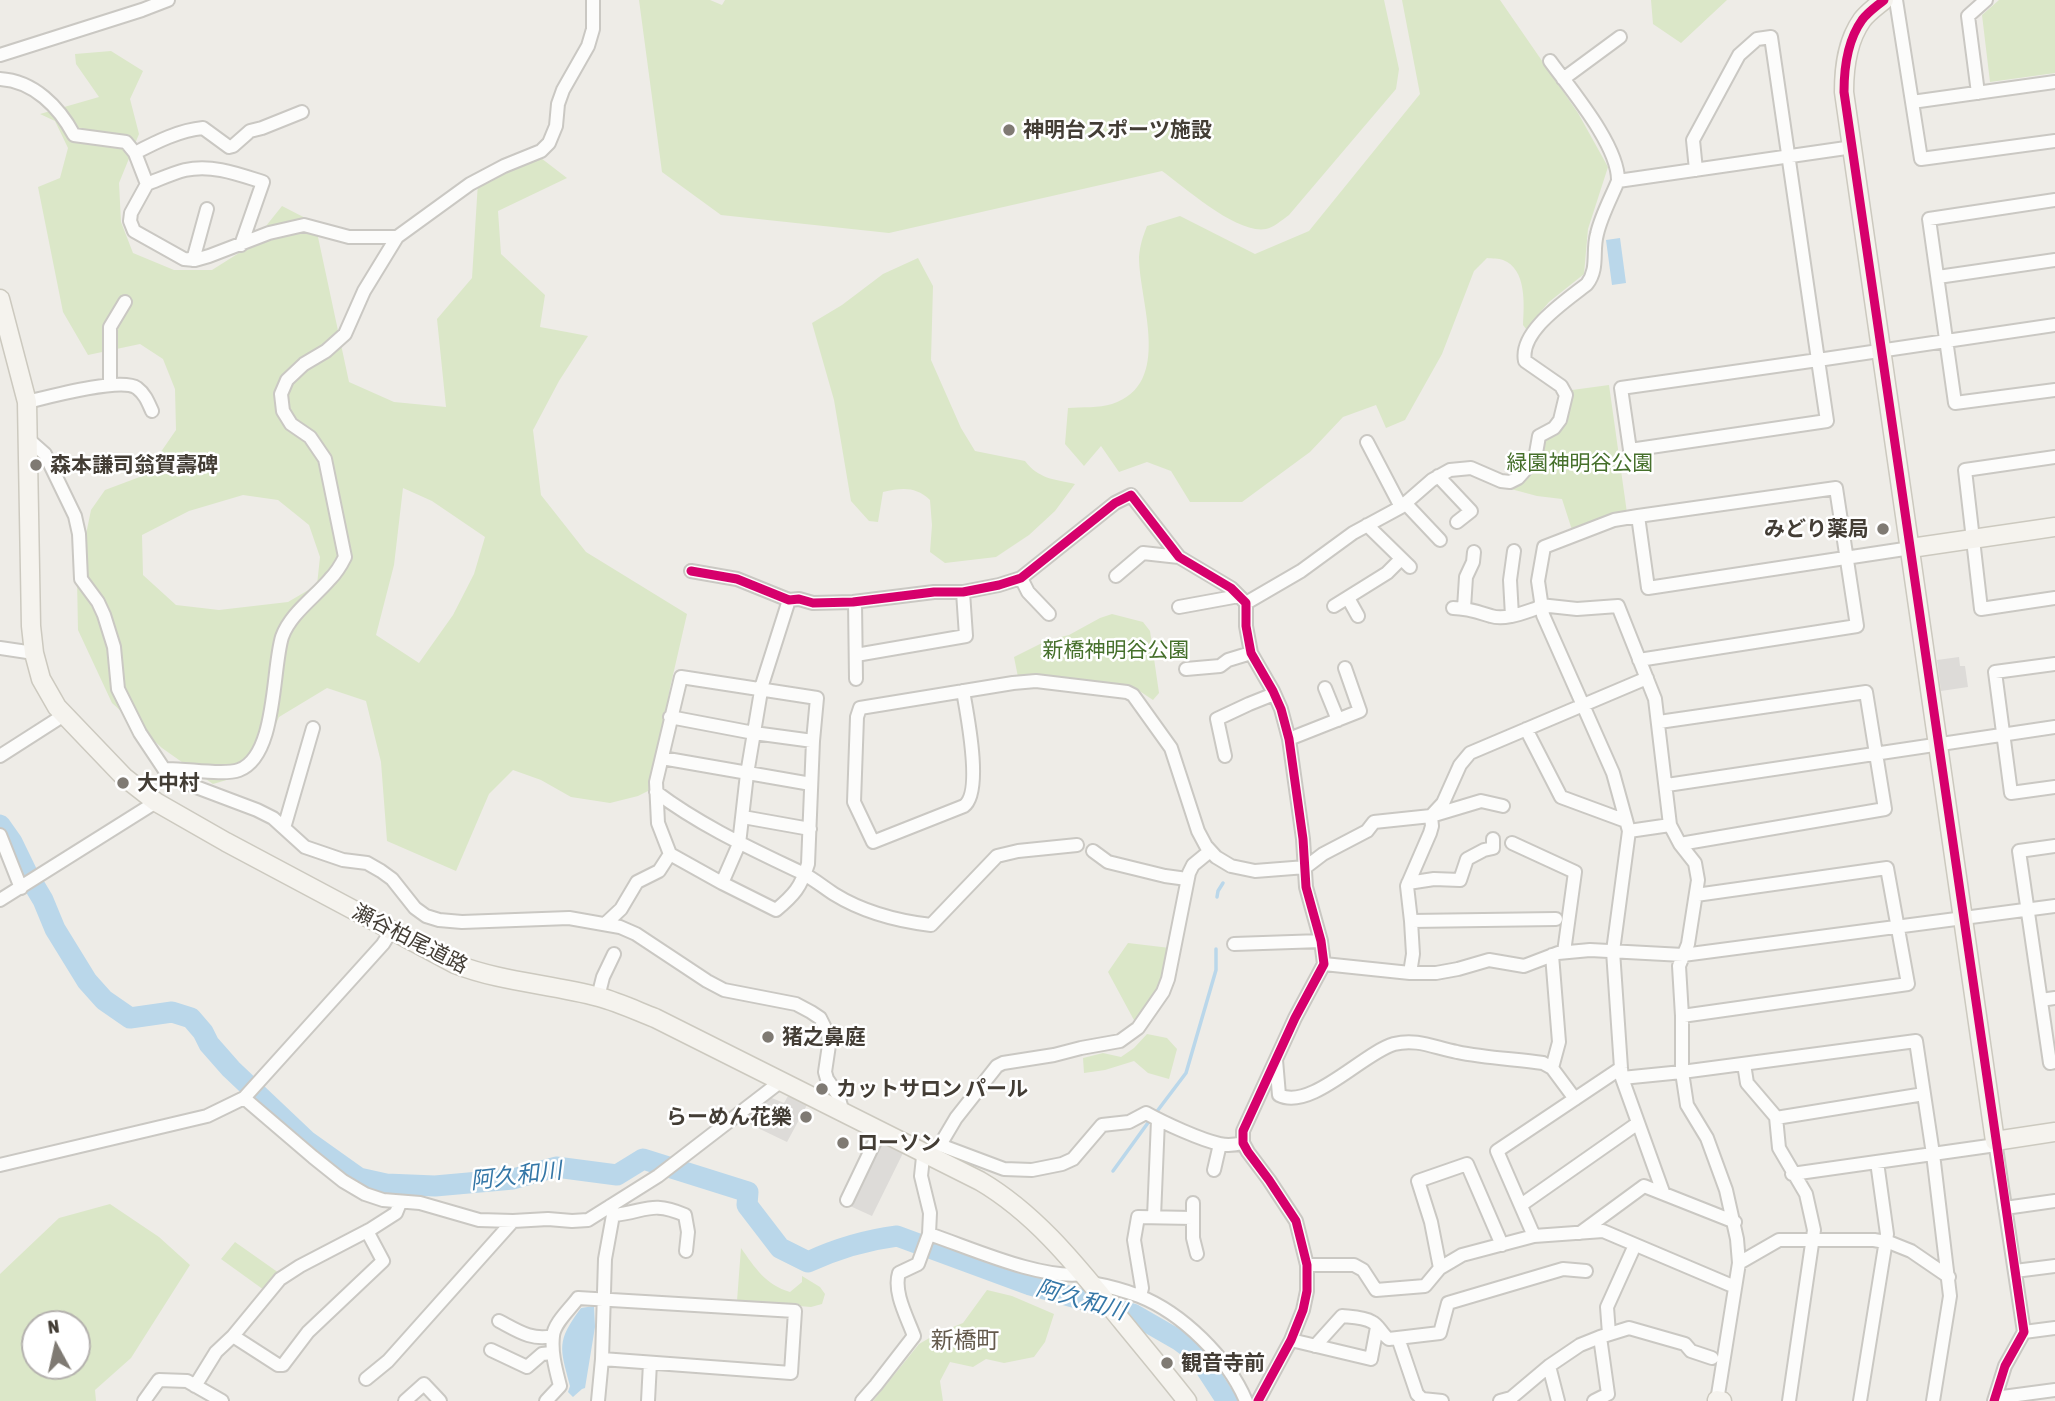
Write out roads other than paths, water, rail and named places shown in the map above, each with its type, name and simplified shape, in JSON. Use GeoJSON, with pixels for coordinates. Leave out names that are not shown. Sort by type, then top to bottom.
{"type":"FeatureCollection","features":[{"type":"Feature","properties":{"kind":"main road"},"geometry":{"type":"LineString","coordinates":[[1884,0],[1863,18],[1847,52],[1844,92],[1996,1143],[2055,1132]]}},
{"type":"Feature","properties":{"kind":"main road","name":"瀬谷柏尾道路"},"geometry":{"type":"LineString","coordinates":[[0,299],[27,402],[34,653],[41,679],[57,707],[124,777],[156,802],[226,842],[455,964],[478,973],[598,997],[655,1018],[880,1131],[934,1150],[1004,1195],[1035,1222],[1090,1282],[1187,1401]]}},
{"type":"Feature","properties":{"kind":"main road"},"geometry":{"type":"LineString","coordinates":[[1911,548],[2055,527]]}},
{"type":"Feature","properties":{"kind":"street"},"geometry":{"type":"LineString","coordinates":[[0,55],[168,0]]}},
{"type":"Feature","properties":{"kind":"street"},"geometry":{"type":"LineString","coordinates":[[164,769],[222,772],[239,770],[250,763],[263,743],[274,696],[282,637],[291,622],[332,577],[345,557],[325,459],[310,437],[291,424],[283,411],[281,394],[287,380],[345,334],[364,291],[397,237],[470,184],[541,151],[549,143],[556,126],[558,104],[563,90],[588,46],[593,29],[593,0]]}},
{"type":"Feature","properties":{"kind":"street"},"geometry":{"type":"LineString","coordinates":[[1896,0],[1921,159],[2055,141]]}},
{"type":"Feature","properties":{"kind":"street"},"geometry":{"type":"LineString","coordinates":[[1978,93],[1968,16],[1986,0]]}},
{"type":"Feature","properties":{"kind":"street"},"geometry":{"type":"LineString","coordinates":[[1563,79],[1620,37]]}},
{"type":"Feature","properties":{"kind":"street"},"geometry":{"type":"LineString","coordinates":[[1696,170],[1693,140],[1739,55],[1757,39],[1772,37],[1818,360],[1827,421],[1630,450],[1621,388],[1818,360],[1883,350],[2055,326]]}},
{"type":"Feature","properties":{"kind":"street"},"geometry":{"type":"LineString","coordinates":[[1178,607],[1242,600],[1301,571],[1353,533],[1403,505],[1450,470],[1471,468],[1510,482],[1518,478],[1535,458],[1539,436],[1554,428],[1560,420],[1566,395],[1561,386],[1525,361],[1524,346],[1539,325],[1592,278],[1597,234],[1619,173],[1614,156],[1591,117],[1550,61]]}},
{"type":"Feature","properties":{"kind":"street"},"geometry":{"type":"LineString","coordinates":[[0,79],[18,81],[46,98],[65,117],[74,135],[126,142],[135,153],[148,184]]}},
{"type":"Feature","properties":{"kind":"street"},"geometry":{"type":"LineString","coordinates":[[1912,102],[2055,82]]}},
{"type":"Feature","properties":{"kind":"street"},"geometry":{"type":"LineString","coordinates":[[135,153],[161,139],[203,128],[229,147],[250,131],[302,112]]}},
{"type":"Feature","properties":{"kind":"street"},"geometry":{"type":"LineString","coordinates":[[1618,181],[1853,147]]}},
{"type":"Feature","properties":{"kind":"street"},"geometry":{"type":"LineString","coordinates":[[241,245],[263,182],[229,171],[199,168],[184,170],[148,184],[131,213],[130,222],[134,231],[184,259],[193,260],[241,245],[269,233],[304,225],[349,237],[397,237]]}},
{"type":"Feature","properties":{"kind":"street"},"geometry":{"type":"LineString","coordinates":[[2055,200],[1929,219],[1955,403],[2055,390]]}},
{"type":"Feature","properties":{"kind":"street"},"geometry":{"type":"LineString","coordinates":[[193,260],[207,209]]}},
{"type":"Feature","properties":{"kind":"street"},"geometry":{"type":"LineString","coordinates":[[1938,278],[2055,260]]}},
{"type":"Feature","properties":{"kind":"street"},"geometry":{"type":"LineString","coordinates":[[110,385],[110,327],[125,302]]}},
{"type":"Feature","properties":{"kind":"street"},"geometry":{"type":"LineString","coordinates":[[27,402],[126,384],[135,386],[146,397],[152,411]]}},
{"type":"Feature","properties":{"kind":"street"},"geometry":{"type":"LineString","coordinates":[[29,439],[45,454],[75,516],[79,534],[81,579],[104,615],[114,647],[118,689],[140,733],[164,769],[196,787],[273,818],[305,847],[343,860],[367,863],[392,879],[415,908],[426,916],[462,922],[569,918],[605,924],[636,934],[724,990],[796,1004],[820,1018],[828,1034],[825,1072],[838,1095],[843,1113]]}},
{"type":"Feature","properties":{"kind":"street"},"geometry":{"type":"LineString","coordinates":[[1367,442],[1403,505],[1440,540]]}},
{"type":"Feature","properties":{"kind":"street"},"geometry":{"type":"LineString","coordinates":[[2055,457],[1965,470],[1981,609],[2055,598]]}},
{"type":"Feature","properties":{"kind":"street"},"geometry":{"type":"LineString","coordinates":[[1438,477],[1471,511],[1457,522]]}},
{"type":"Feature","properties":{"kind":"street"},"geometry":{"type":"LineString","coordinates":[[1639,660],[1857,626],[1836,488],[1614,520],[1544,547],[1538,582],[1540,606],[1613,773],[1628,826],[1613,951],[1622,1073],[1663,1192]]}},
{"type":"Feature","properties":{"kind":"street"},"geometry":{"type":"LineString","coordinates":[[691,571],[737,579],[789,600],[799,599],[813,603],[829,604],[934,592],[963,592],[1021,578],[1115,503],[1131,495],[1179,557],[1231,588],[1242,600],[1251,653],[1281,709],[1289,739],[1306,867],[1306,887],[1321,941],[1324,964],[1296,1015],[1243,1131],[1243,1143],[1296,1221],[1307,1265],[1307,1291],[1303,1310],[1291,1340],[1258,1401]]}},
{"type":"Feature","properties":{"kind":"street"},"geometry":{"type":"LineString","coordinates":[[1638,516],[1648,588],[1911,548]]}},
{"type":"Feature","properties":{"kind":"street"},"geometry":{"type":"LineString","coordinates":[[1334,606],[1406,563],[1367,526]]}},
{"type":"Feature","properties":{"kind":"street"},"geometry":{"type":"LineString","coordinates":[[1511,616],[1510,580],[1514,551]]}},
{"type":"Feature","properties":{"kind":"street"},"geometry":{"type":"LineString","coordinates":[[1474,552],[1459,608],[1485,612],[1493,617],[1511,616],[1540,606],[1577,610],[1618,606],[1655,699],[1670,825],[1695,863],[1698,880],[1688,944],[1679,965],[1682,1072],[1687,1105],[1707,1138],[1726,1190],[1735,1222],[1739,1263],[1717,1359],[1718,1401]]}},
{"type":"Feature","properties":{"kind":"street"},"geometry":{"type":"LineString","coordinates":[[1116,576],[1143,553],[1179,557]]}},
{"type":"Feature","properties":{"kind":"street"},"geometry":{"type":"LineString","coordinates":[[1021,578],[1028,593],[1049,614]]}},
{"type":"Feature","properties":{"kind":"street"},"geometry":{"type":"LineString","coordinates":[[856,655],[966,636],[963,592]]}},
{"type":"Feature","properties":{"kind":"street"},"geometry":{"type":"LineString","coordinates":[[1348,598],[1358,616]]}},
{"type":"Feature","properties":{"kind":"street"},"geometry":{"type":"LineString","coordinates":[[722,884],[739,844],[747,774],[762,691],[789,600]]}},
{"type":"Feature","properties":{"kind":"street"},"geometry":{"type":"LineString","coordinates":[[855,601],[856,679]]}},
{"type":"Feature","properties":{"kind":"street"},"geometry":{"type":"LineString","coordinates":[[0,648],[34,653]]}},
{"type":"Feature","properties":{"kind":"street"},"geometry":{"type":"LineString","coordinates":[[1186,669],[1220,666],[1228,660],[1251,653]]}},
{"type":"Feature","properties":{"kind":"street"},"geometry":{"type":"LineString","coordinates":[[2055,664],[1994,673],[2011,793],[2055,787]]}},
{"type":"Feature","properties":{"kind":"street"},"geometry":{"type":"LineString","coordinates":[[1289,739],[1360,711],[1345,668]]}},
{"type":"Feature","properties":{"kind":"street"},"geometry":{"type":"LineString","coordinates":[[681,677],[762,691],[817,698],[808,864],[794,895],[776,910],[722,884],[670,854],[658,823],[656,792],[670,717],[681,677]]}},
{"type":"Feature","properties":{"kind":"street"},"geometry":{"type":"LineString","coordinates":[[1410,973],[1413,954],[1408,883],[1430,834],[1431,816],[1443,803],[1465,757],[1647,678]]}},
{"type":"Feature","properties":{"kind":"street"},"geometry":{"type":"LineString","coordinates":[[963,691],[972,748],[972,795],[969,802],[873,842],[854,802],[860,708],[963,691],[1035,681],[1127,692],[1133,695],[1171,748],[1198,831],[1210,851],[1231,866],[1255,871],[1306,867],[1323,854],[1367,831],[1374,822],[1431,816],[1481,801],[1503,806]]}},
{"type":"Feature","properties":{"kind":"street"},"geometry":{"type":"LineString","coordinates":[[1325,688],[1338,720]]}},
{"type":"Feature","properties":{"kind":"street"},"geometry":{"type":"LineString","coordinates":[[1658,722],[1866,692],[1885,809],[1680,844]]}},
{"type":"Feature","properties":{"kind":"street"},"geometry":{"type":"LineString","coordinates":[[1225,756],[1217,719],[1274,694]]}},
{"type":"Feature","properties":{"kind":"street"},"geometry":{"type":"LineString","coordinates":[[0,756],[64,715]]}},
{"type":"Feature","properties":{"kind":"street"},"geometry":{"type":"LineString","coordinates":[[670,717],[813,741]]}},
{"type":"Feature","properties":{"kind":"street"},"geometry":{"type":"LineString","coordinates":[[1667,785],[2055,727]]}},
{"type":"Feature","properties":{"kind":"street"},"geometry":{"type":"LineString","coordinates":[[284,828],[313,728]]}},
{"type":"Feature","properties":{"kind":"street"},"geometry":{"type":"LineString","coordinates":[[1526,729],[1561,797],[1628,826],[1670,825]]}},
{"type":"Feature","properties":{"kind":"street"},"geometry":{"type":"LineString","coordinates":[[662,758],[811,784]]}},
{"type":"Feature","properties":{"kind":"street"},"geometry":{"type":"LineString","coordinates":[[656,792],[739,844],[805,875],[834,894],[892,919],[931,925],[997,856],[1077,845]]}},
{"type":"Feature","properties":{"kind":"street"},"geometry":{"type":"LineString","coordinates":[[0,900],[156,802]]}},
{"type":"Feature","properties":{"kind":"street"},"geometry":{"type":"LineString","coordinates":[[743,817],[810,829]]}},
{"type":"Feature","properties":{"kind":"street"},"geometry":{"type":"LineString","coordinates":[[0,835],[28,883]]}},
{"type":"Feature","properties":{"kind":"street"},"geometry":{"type":"LineString","coordinates":[[1408,883],[1434,879],[1460,880],[1467,859],[1493,848],[1493,839]]}},
{"type":"Feature","properties":{"kind":"street"},"geometry":{"type":"LineString","coordinates":[[1512,844],[1575,872],[1558,954],[1559,1042],[1552,1068]]}},
{"type":"Feature","properties":{"kind":"street"},"geometry":{"type":"LineString","coordinates":[[2055,846],[2019,851],[2050,1063],[2055,1062]]}},
{"type":"Feature","properties":{"kind":"street"},"geometry":{"type":"LineString","coordinates":[[1093,851],[1108,862],[1187,879]]}},
{"type":"Feature","properties":{"kind":"street"},"geometry":{"type":"LineString","coordinates":[[862,1401],[914,1336],[896,1281],[899,1273],[918,1264],[929,1235],[930,1213],[921,1176],[923,1157],[934,1150],[997,1066],[1120,1041],[1138,1028],[1163,992],[1168,979],[1187,879],[1193,865],[1210,851]]}},
{"type":"Feature","properties":{"kind":"street"},"geometry":{"type":"LineString","coordinates":[[605,924],[621,909],[637,882],[659,871],[670,854]]}},
{"type":"Feature","properties":{"kind":"street"},"geometry":{"type":"LineString","coordinates":[[1682,1016],[1908,984],[1887,868],[1696,895]]}},
{"type":"Feature","properties":{"kind":"street"},"geometry":{"type":"LineString","coordinates":[[1324,964],[1436,973],[1489,960],[1524,966],[1558,954],[1590,950],[1683,955],[2055,906]]}},
{"type":"Feature","properties":{"kind":"street"},"geometry":{"type":"LineString","coordinates":[[1411,921],[1556,919]]}},
{"type":"Feature","properties":{"kind":"street"},"geometry":{"type":"LineString","coordinates":[[0,1165],[207,1116],[246,1096],[374,954],[390,931]]}},
{"type":"Feature","properties":{"kind":"street"},"geometry":{"type":"LineString","coordinates":[[1234,944],[1321,941]]}},
{"type":"Feature","properties":{"kind":"street"},"geometry":{"type":"LineString","coordinates":[[598,997],[614,954]]}},
{"type":"Feature","properties":{"kind":"street"},"geometry":{"type":"LineString","coordinates":[[2040,1000],[2055,998]]}},
{"type":"Feature","properties":{"kind":"street"},"geometry":{"type":"LineString","coordinates":[[1534,1236],[1497,1151],[1575,1099],[1622,1073],[1682,1072],[1916,1041],[1950,1296],[1933,1401]]}},
{"type":"Feature","properties":{"kind":"street"},"geometry":{"type":"LineString","coordinates":[[1276,1060],[1279,1095],[1285,1098],[1304,1096],[1322,1089],[1377,1052],[1393,1045],[1423,1042],[1457,1052],[1543,1063],[1552,1068],[1575,1099]]}},
{"type":"Feature","properties":{"kind":"street"},"geometry":{"type":"LineString","coordinates":[[1744,1064],[1747,1083],[1776,1118],[1779,1148],[1805,1194],[1814,1230],[1789,1401]]}},
{"type":"Feature","properties":{"kind":"street"},"geometry":{"type":"LineString","coordinates":[[246,1096],[343,1181],[365,1195],[400,1203],[421,1203],[479,1220],[572,1221],[588,1220],[612,1210],[780,1082]]}},
{"type":"Feature","properties":{"kind":"street"},"geometry":{"type":"LineString","coordinates":[[1776,1118],[1924,1094]]}},
{"type":"Feature","properties":{"kind":"street"},"geometry":{"type":"LineString","coordinates":[[934,1150],[1004,1169],[1032,1170],[1073,1159],[1102,1125],[1152,1117],[1220,1144],[1233,1146],[1243,1143]]}},
{"type":"Feature","properties":{"kind":"street"},"geometry":{"type":"LineString","coordinates":[[1152,1117],[1154,1217]]}},
{"type":"Feature","properties":{"kind":"street"},"geometry":{"type":"LineString","coordinates":[[1521,1205],[1639,1123]]}},
{"type":"Feature","properties":{"kind":"street"},"geometry":{"type":"LineString","coordinates":[[847,1200],[880,1131]]}},
{"type":"Feature","properties":{"kind":"street"},"geometry":{"type":"LineString","coordinates":[[1793,1174],[1996,1143],[2024,1332],[2005,1366],[1994,1400],[2055,1390]]}},
{"type":"Feature","properties":{"kind":"street"},"geometry":{"type":"LineString","coordinates":[[1214,1170],[1220,1144]]}},
{"type":"Feature","properties":{"kind":"street"},"geometry":{"type":"LineString","coordinates":[[1860,1401],[1887,1234],[1877,1162]]}},
{"type":"Feature","properties":{"kind":"street"},"geometry":{"type":"LineString","coordinates":[[1440,1268],[1431,1222],[1418,1181],[1467,1164],[1502,1245]]}},
{"type":"Feature","properties":{"kind":"street"},"geometry":{"type":"LineString","coordinates":[[1580,1233],[1644,1186],[1735,1222]]}},
{"type":"Feature","properties":{"kind":"street"},"geometry":{"type":"LineString","coordinates":[[2005,1208],[2055,1201]]}},
{"type":"Feature","properties":{"kind":"street"},"geometry":{"type":"LineString","coordinates":[[195,1385],[216,1352],[281,1279],[396,1213],[400,1203]]}},
{"type":"Feature","properties":{"kind":"street"},"geometry":{"type":"LineString","coordinates":[[1193,1203],[1193,1238],[1197,1254]]}},
{"type":"Feature","properties":{"kind":"street"},"geometry":{"type":"LineString","coordinates":[[612,1210],[626,1214],[651,1207],[670,1209],[685,1215],[688,1232],[686,1251]]}},
{"type":"Feature","properties":{"kind":"street"},"geometry":{"type":"LineString","coordinates":[[598,1401],[605,1259],[612,1210]]}},
{"type":"Feature","properties":{"kind":"street"},"geometry":{"type":"LineString","coordinates":[[1140,1296],[1142,1288],[1134,1240],[1138,1217],[1193,1218]]}},
{"type":"Feature","properties":{"kind":"street"},"geometry":{"type":"LineString","coordinates":[[366,1379],[388,1360],[513,1221]]}},
{"type":"Feature","properties":{"kind":"street"},"geometry":{"type":"LineString","coordinates":[[233,1336],[283,1366],[309,1332],[383,1261],[367,1231]]}},
{"type":"Feature","properties":{"kind":"street"},"geometry":{"type":"LineString","coordinates":[[1307,1265],[1354,1265],[1363,1269],[1376,1290],[1425,1286],[1440,1268],[1462,1255],[1534,1236],[1603,1231],[1735,1287]]}},
{"type":"Feature","properties":{"kind":"street"},"geometry":{"type":"LineString","coordinates":[[929,1235],[1045,1272],[1114,1287],[1140,1296],[1187,1326],[1221,1360],[1246,1401]]}},
{"type":"Feature","properties":{"kind":"street"},"geometry":{"type":"LineString","coordinates":[[1739,1263],[1779,1240],[1874,1240],[1910,1251],[1949,1278]]}},
{"type":"Feature","properties":{"kind":"street"},"geometry":{"type":"LineString","coordinates":[[1594,1401],[1608,1394],[1604,1336],[1607,1307],[1634,1245]]}},
{"type":"Feature","properties":{"kind":"street"},"geometry":{"type":"LineString","coordinates":[[2015,1271],[2055,1266]]}},
{"type":"Feature","properties":{"kind":"street"},"geometry":{"type":"LineString","coordinates":[[1315,1346],[1342,1315],[1374,1322],[1389,1339],[1440,1333],[1448,1303],[1563,1269],[1586,1271]]}},
{"type":"Feature","properties":{"kind":"street"},"geometry":{"type":"LineString","coordinates":[[546,1401],[560,1386],[552,1353],[553,1336],[558,1324],[578,1298],[795,1311],[791,1373],[602,1359]]}},
{"type":"Feature","properties":{"kind":"street"},"geometry":{"type":"LineString","coordinates":[[499,1321],[529,1337],[542,1339],[553,1336]]}},
{"type":"Feature","properties":{"kind":"street"},"geometry":{"type":"LineString","coordinates":[[1291,1340],[1371,1359],[1377,1327]]}},
{"type":"Feature","properties":{"kind":"street"},"geometry":{"type":"LineString","coordinates":[[1500,1401],[1511,1398],[1549,1366],[1580,1345],[1629,1328],[1685,1344],[1691,1351],[1717,1359]]}},
{"type":"Feature","properties":{"kind":"street"},"geometry":{"type":"LineString","coordinates":[[2024,1332],[2055,1328]]}},
{"type":"Feature","properties":{"kind":"street"},"geometry":{"type":"LineString","coordinates":[[1398,1338],[1418,1394],[1422,1399],[1442,1401]]}},
{"type":"Feature","properties":{"kind":"street"},"geometry":{"type":"LineString","coordinates":[[491,1350],[527,1367],[542,1354],[552,1353]]}},
{"type":"Feature","properties":{"kind":"street"},"geometry":{"type":"LineString","coordinates":[[648,1401],[650,1363]]}},
{"type":"Feature","properties":{"kind":"street"},"geometry":{"type":"LineString","coordinates":[[1549,1366],[1558,1401]]}},
{"type":"Feature","properties":{"kind":"street"},"geometry":{"type":"LineString","coordinates":[[144,1401],[159,1380],[187,1381],[214,1399]]}},
{"type":"Feature","properties":{"kind":"street"},"geometry":{"type":"LineString","coordinates":[[405,1401],[424,1384],[440,1401]]}},
{"type":"Feature","properties":{"kind":"water"},"geometry":{"type":"Polygon","coordinates":[[[1620,238],[1626,283],[1612,285],[1606,240],[1620,238]]]}},
{"type":"Feature","properties":{"kind":"water"},"geometry":{"type":"Polygon","coordinates":[[[594,1306],[595,1327],[585,1388],[573,1397],[568,1392],[570,1386],[562,1345],[567,1329],[581,1308],[594,1306]]]}},
{"type":"Feature","properties":{"kind":"waterway","name":"阿久和川"},"geometry":{"type":"LineString","coordinates":[[0,825],[43,900],[55,929],[87,981],[104,1000],[130,1018],[172,1012],[191,1018],[231,1069],[307,1141],[359,1178],[386,1184],[435,1186],[513,1179],[556,1167],[617,1175],[643,1159],[748,1192],[747,1205],[780,1248],[808,1262],[851,1246],[897,1236],[1030,1285],[1133,1314],[1195,1352],[1227,1401]]}},
{"type":"Feature","properties":{"kind":"waterway"},"geometry":{"type":"LineString","coordinates":[[1217,897],[1223,883]]}},
{"type":"Feature","properties":{"kind":"waterway"},"geometry":{"type":"LineString","coordinates":[[1155,1114],[1186,1073],[1216,970],[1216,949]]}},
{"type":"Feature","properties":{"kind":"waterway"},"geometry":{"type":"LineString","coordinates":[[1113,1171],[1150,1120]]}},
{"type":"Feature","properties":{"kind":"place","name":"神明台スポーツ施設"},"geometry":{"type":"Point","coordinates":[1009,130]}},
{"type":"Feature","properties":{"kind":"place","name":"森本謙司翁賀壽碑"},"geometry":{"type":"Point","coordinates":[36,465]}},
{"type":"Feature","properties":{"kind":"place","name":"みどり薬局"},"geometry":{"type":"Point","coordinates":[1883,529]}},
{"type":"Feature","properties":{"kind":"place","name":"大中村"},"geometry":{"type":"Point","coordinates":[123,783]}},
{"type":"Feature","properties":{"kind":"place","name":"猪之鼻庭"},"geometry":{"type":"Point","coordinates":[768,1037]}},
{"type":"Feature","properties":{"kind":"place","name":"カットサロン パール"},"geometry":{"type":"Point","coordinates":[822,1089]}},
{"type":"Feature","properties":{"kind":"place","name":"らーめん花樂"},"geometry":{"type":"Point","coordinates":[806,1117]}},
{"type":"Feature","properties":{"kind":"place","name":"ローソン"},"geometry":{"type":"Point","coordinates":[843,1143]}},
{"type":"Feature","properties":{"kind":"place","name":"観音寺前"},"geometry":{"type":"Point","coordinates":[1167,1363]}},
{"type":"Feature","properties":{"kind":"district","name":"新橋町"},"geometry":{"type":"Point","coordinates":[965,1341]}},
{"type":"Feature","properties":{"kind":"park label","name":"緑園神明谷公園"},"geometry":{"type":"Point","coordinates":[1580,463]}},
{"type":"Feature","properties":{"kind":"park label","name":"新橋神明谷公園"},"geometry":{"type":"Point","coordinates":[1116,650]}}]}
